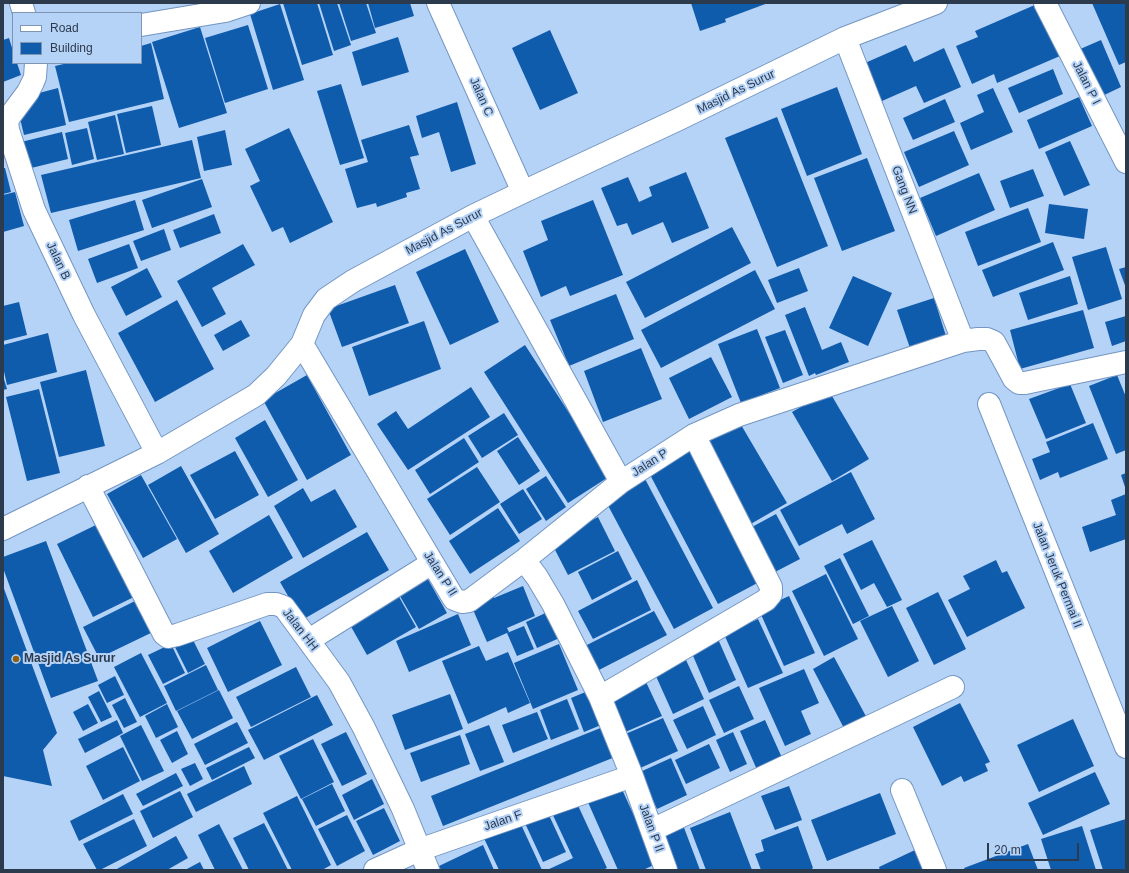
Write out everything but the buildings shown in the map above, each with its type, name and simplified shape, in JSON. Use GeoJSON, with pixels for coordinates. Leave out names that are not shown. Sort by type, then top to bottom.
{"type":"FeatureCollection","features":[{"type":"Feature","properties":{"kind":"street"},"geometry":{"type":"LineString","coordinates":[[142,25],[225,11],[249,3]]}},
{"type":"Feature","properties":{"kind":"street","name":"Jalan C"},"geometry":{"type":"LineString","coordinates":[[438,3],[523,192]]}},
{"type":"Feature","properties":{"kind":"street","name":"Masjid As Surur"},"geometry":{"type":"LineString","coordinates":[[3,529],[157,453],[256,395],[276,376],[302,344],[314,315],[326,299],[353,281],[473,216],[677,120],[845,38],[936,3]]}},
{"type":"Feature","properties":{"kind":"street","name":"Jalan P I"},"geometry":{"type":"LineString","coordinates":[[1045,3],[1126,162]]}},
{"type":"Feature","properties":{"kind":"street","name":"Gang NN"},"geometry":{"type":"LineString","coordinates":[[845,38],[963,341]]}},
{"type":"Feature","properties":{"kind":"street","name":"Jalan B"},"geometry":{"type":"LineString","coordinates":[[36,64],[35,77],[28,92],[7,121],[8,130],[34,210],[84,315],[157,453]]}},
{"type":"Feature","properties":{"kind":"street","name":"Jalan P"},"geometry":{"type":"LineString","coordinates":[[473,216],[621,482],[694,435],[739,414],[963,341],[987,339],[994,342],[1014,379],[1019,383],[1126,362]]}},
{"type":"Feature","properties":{"kind":"street","name":"Jalan P II"},"geometry":{"type":"LineString","coordinates":[[302,344],[454,599],[462,602],[469,601],[524,560],[538,577],[600,697],[632,776],[666,870]]}},
{"type":"Feature","properties":{"kind":"street","name":"Jalan Jeruk Permai II"},"geometry":{"type":"LineString","coordinates":[[989,404],[1126,747]]}},
{"type":"Feature","properties":{"kind":"street"},"geometry":{"type":"LineString","coordinates":[[600,697],[766,600],[771,594],[771,587],[694,435]]}},
{"type":"Feature","properties":{"kind":"street"},"geometry":{"type":"LineString","coordinates":[[524,560],[621,482]]}},
{"type":"Feature","properties":{"kind":"street","name":"Jalan HH"},"geometry":{"type":"LineString","coordinates":[[88,486],[164,634],[168,637],[267,604],[276,604],[284,607],[310,640],[339,682],[364,728],[403,809],[428,870]]}},
{"type":"Feature","properties":{"kind":"street"},"geometry":{"type":"LineString","coordinates":[[310,640],[432,562]]}},
{"type":"Feature","properties":{"kind":"street"},"geometry":{"type":"LineString","coordinates":[[652,830],[953,687]]}},
{"type":"Feature","properties":{"kind":"street","name":"Jalan F"},"geometry":{"type":"LineString","coordinates":[[374,870],[419,850],[632,776]]}},
{"type":"Feature","properties":{"kind":"street"},"geometry":{"type":"LineString","coordinates":[[902,790],[935,870]]}},
{"type":"Feature","properties":{"kind":"place","name":"Masjid As Surur"},"geometry":{"type":"Point","coordinates":[16,659]}}]}
